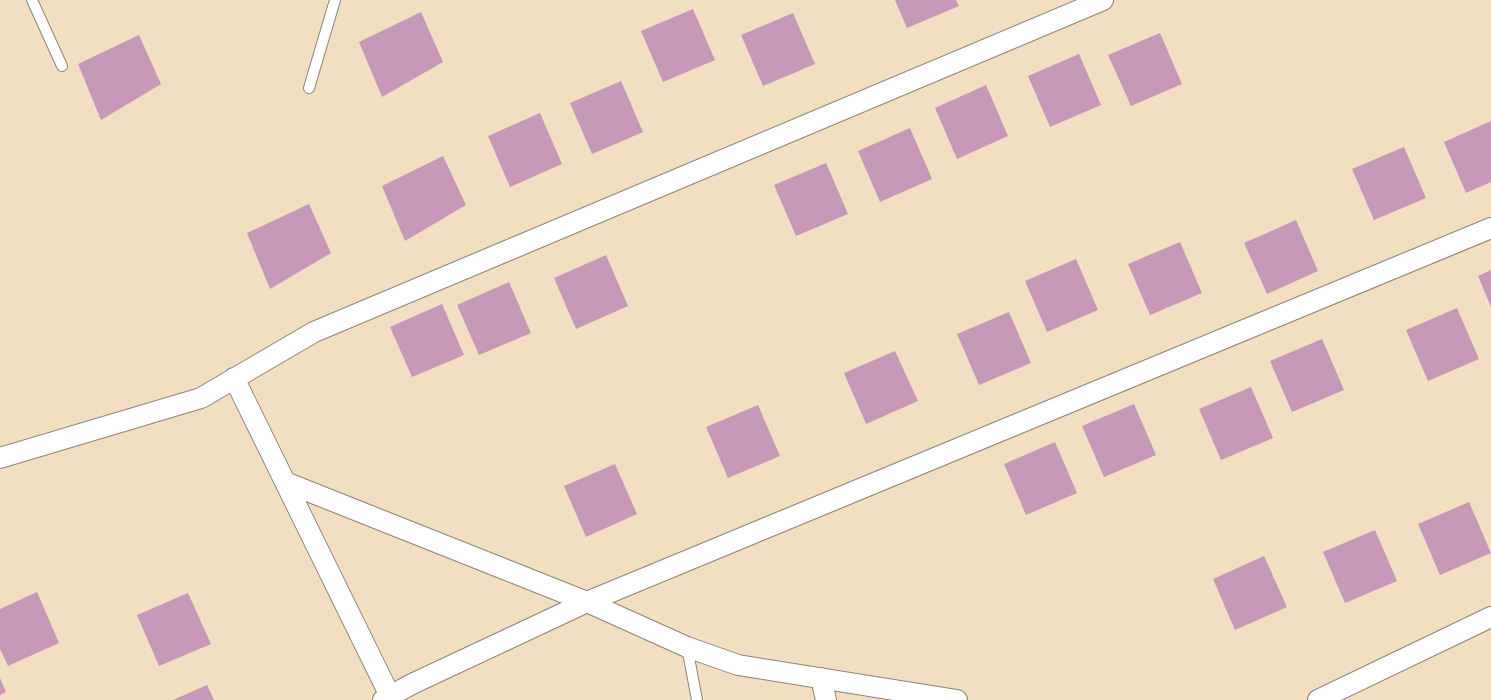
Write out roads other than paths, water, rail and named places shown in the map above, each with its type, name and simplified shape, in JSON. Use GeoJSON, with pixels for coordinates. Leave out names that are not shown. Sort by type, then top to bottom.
{"type":"FeatureCollection","features":[{"type":"Feature","properties":{"kind":"street"},"geometry":{"type":"LineString","coordinates":[[0,458],[201,398],[314,332],[1103,0]]}},
{"type":"Feature","properties":{"kind":"street"},"geometry":{"type":"LineString","coordinates":[[234,378],[286,482],[387,698],[412,684],[587,602],[1491,228]]}},
{"type":"Feature","properties":{"kind":"street"},"geometry":{"type":"LineString","coordinates":[[286,482],[587,602],[687,646],[738,665],[957,700]]}},
{"type":"Feature","properties":{"kind":"street"},"geometry":{"type":"LineString","coordinates":[[1318,700],[1491,616]]}},
{"type":"Feature","properties":{"kind":"street"},"geometry":{"type":"LineString","coordinates":[[821,678],[826,700]]}},
{"type":"Feature","properties":{"kind":"lane"},"geometry":{"type":"LineString","coordinates":[[32,0],[62,66]]}},
{"type":"Feature","properties":{"kind":"lane"},"geometry":{"type":"LineString","coordinates":[[309,88],[335,0]]}},
{"type":"Feature","properties":{"kind":"lane"},"geometry":{"type":"LineString","coordinates":[[687,646],[697,700]]}}]}
